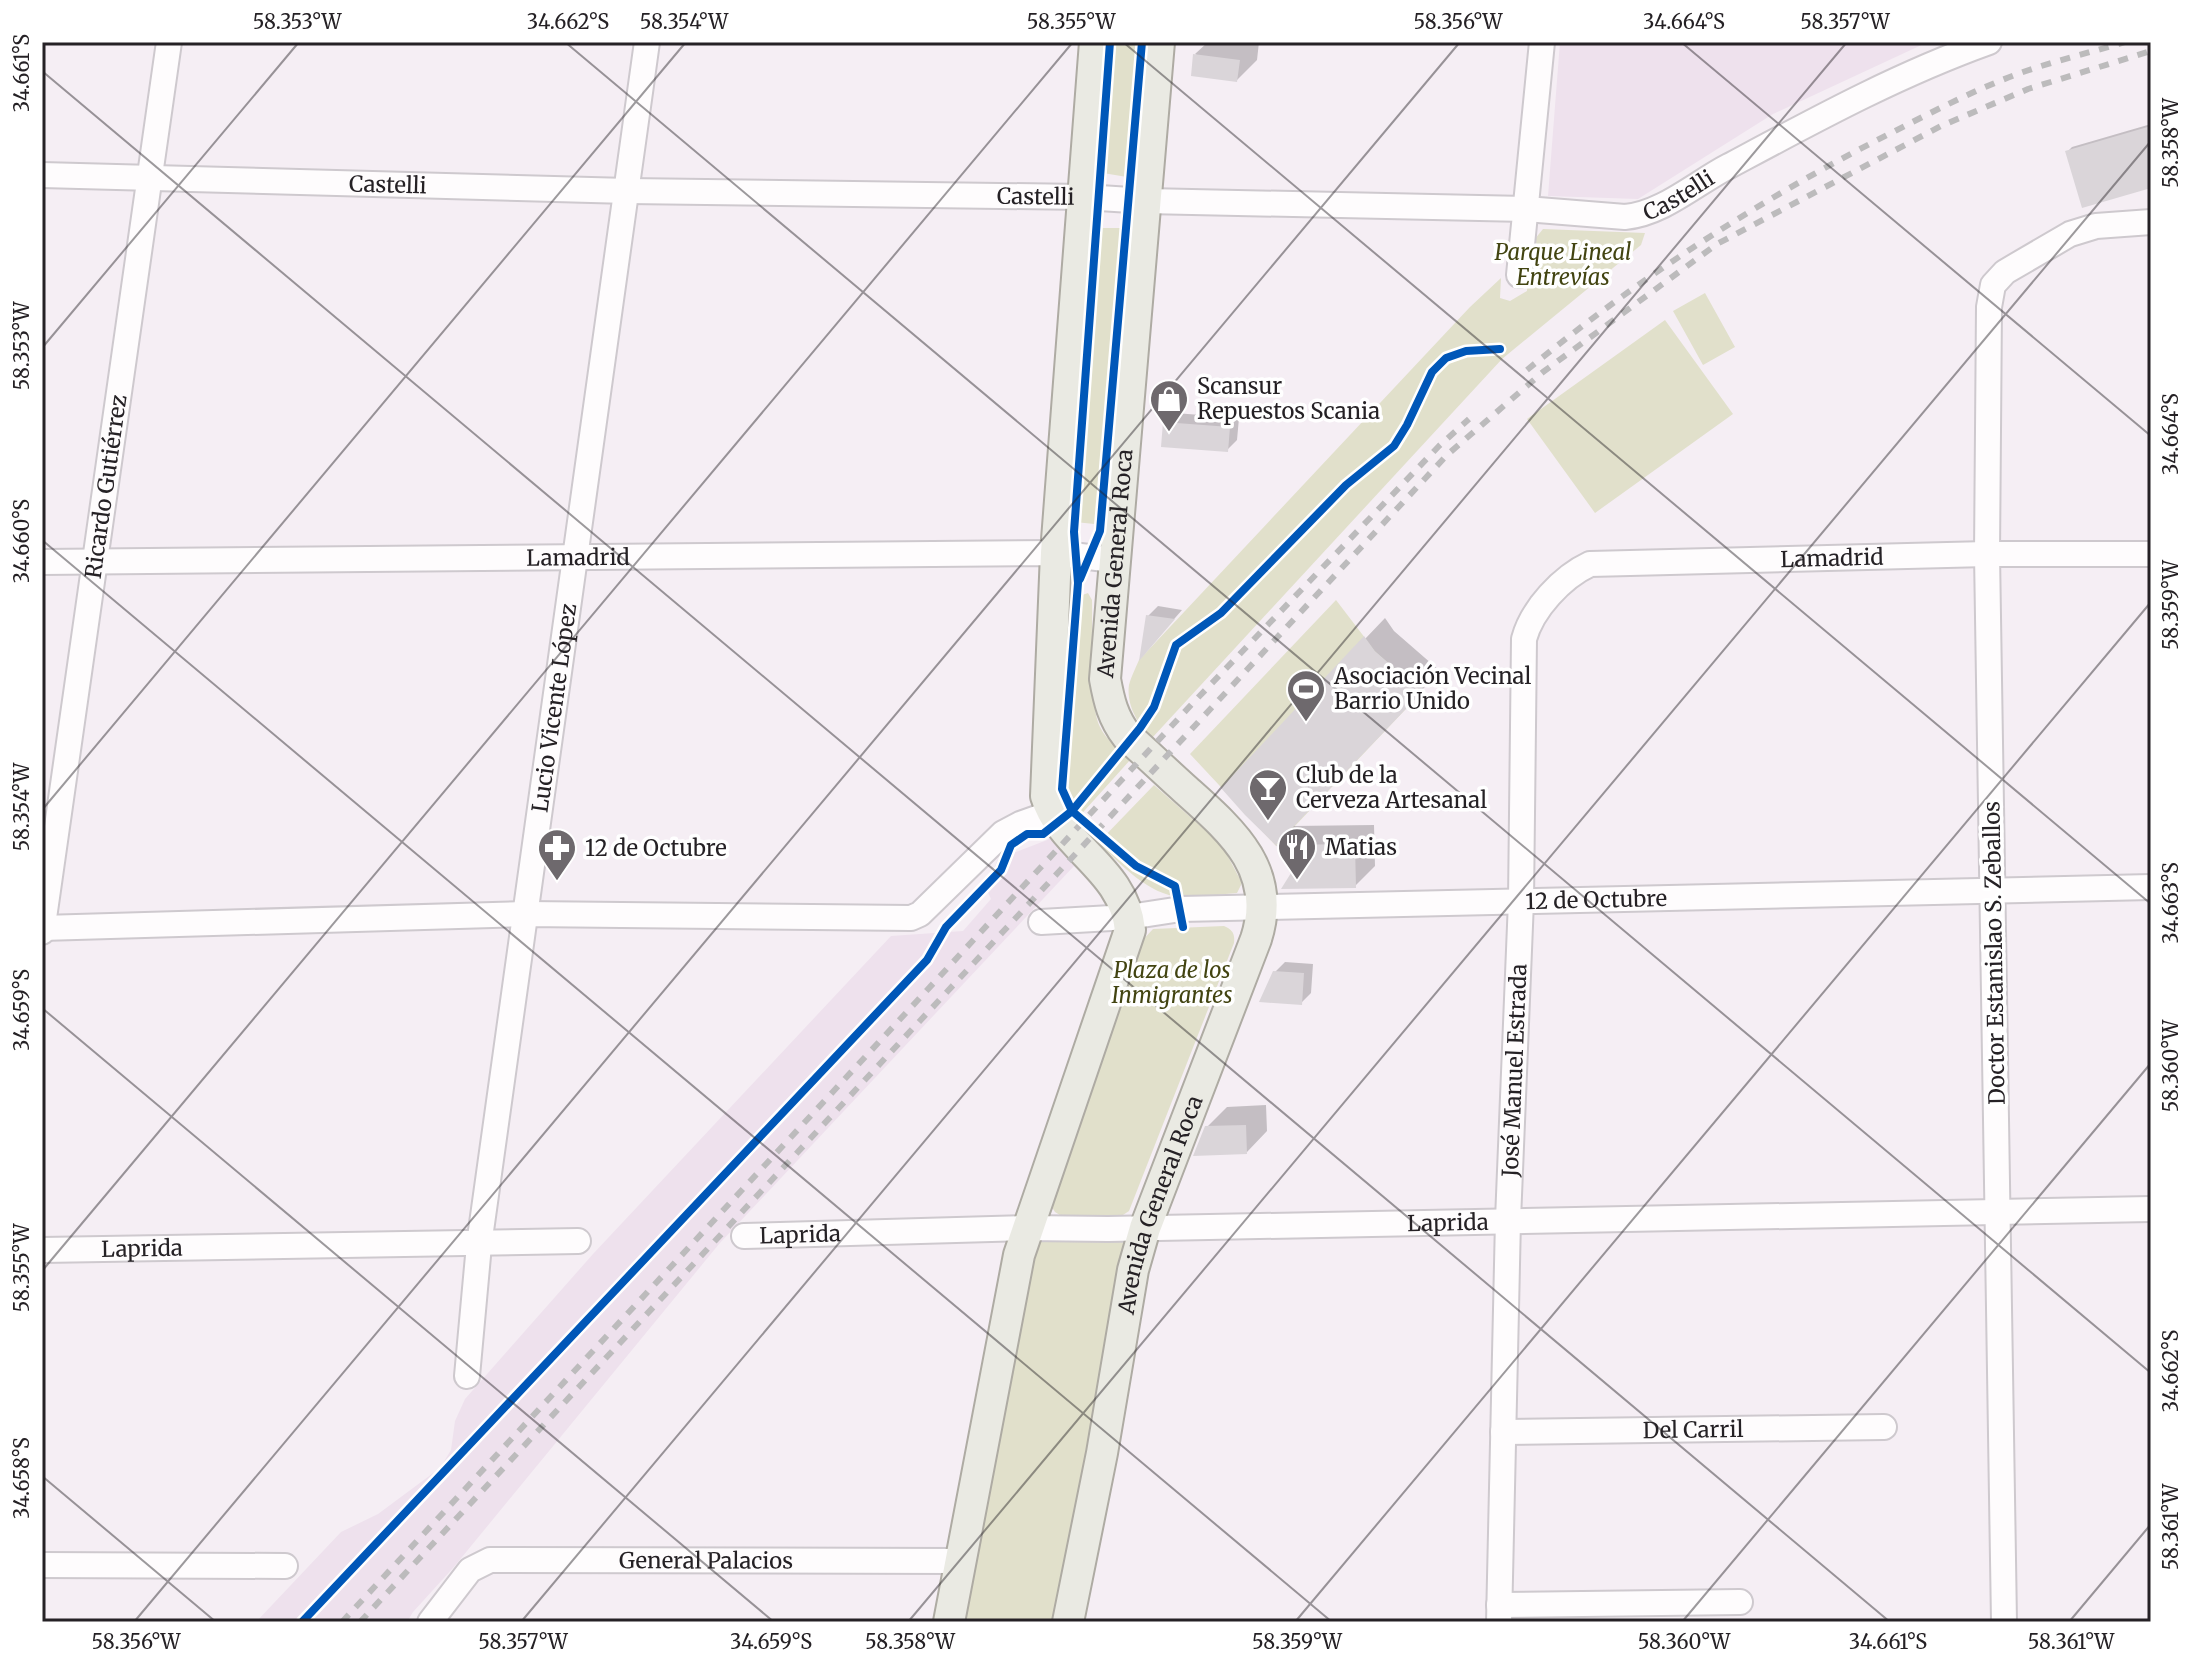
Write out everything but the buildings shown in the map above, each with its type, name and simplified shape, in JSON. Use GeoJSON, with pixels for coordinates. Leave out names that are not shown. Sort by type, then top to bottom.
{"type":"FeatureCollection","features":[{"type":"Feature","properties":{"kind":"main road"},"geometry":{"type":"LineString","coordinates":[[949,1622],[1027,1228],[1128,943],[1129,917],[1121,896],[1105,872],[1051,813],[1045,784],[1056,553],[1095,42]]}},
{"type":"Feature","properties":{"kind":"main road","name":"Avenida General Roca"},"geometry":{"type":"LineString","coordinates":[[1068,1622],[1102,1453],[1133,1270],[1145,1228],[1256,939],[1264,909],[1254,866],[1241,843],[1127,736],[1115,721],[1105,679],[1159,42]]}},
{"type":"Feature","properties":{"kind":"street","name":"Ricardo Gutiérrez"},"geometry":{"type":"LineString","coordinates":[[42,929],[169,42]]}},
{"type":"Feature","properties":{"kind":"street","name":"Lucio Vicente López"},"geometry":{"type":"LineString","coordinates":[[467,1376],[479,1245],[647,42]]}},
{"type":"Feature","properties":{"kind":"street"},"geometry":{"type":"LineString","coordinates":[[1519,275],[1542,42]]}},
{"type":"Feature","properties":{"kind":"street","name":"Castelli"},"geometry":{"type":"LineString","coordinates":[[42,175],[628,191],[1084,197],[1526,209],[1625,217],[1639,216],[1886,83],[1989,42]]}},
{"type":"Feature","properties":{"kind":"street","name":"Doctor Estanislao S. Zeballos"},"geometry":{"type":"LineString","coordinates":[[2004,1622],[1987,554],[1989,307],[1993,285],[2005,272],[2070,234],[2096,226],[2151,222]]}},
{"type":"Feature","properties":{"kind":"street","name":"Lamadrid"},"geometry":{"type":"LineString","coordinates":[[42,562],[1056,553],[1113,560]]}},
{"type":"Feature","properties":{"kind":"street","name":"Lamadrid"},"geometry":{"type":"LineString","coordinates":[[1534,616],[1570,575],[1590,564],[1987,554],[2151,554]]}},
{"type":"Feature","properties":{"kind":"street","name":"José Manuel Estrada"},"geometry":{"type":"LineString","coordinates":[[1499,1614],[1508,1220],[1521,901],[1524,639],[1534,616]]}},
{"type":"Feature","properties":{"kind":"street"},"geometry":{"type":"LineString","coordinates":[[42,929],[527,914],[911,918],[920,914],[1003,833],[1051,813]]}},
{"type":"Feature","properties":{"kind":"street","name":"12 de Octubre"},"geometry":{"type":"LineString","coordinates":[[1041,922],[1129,917],[1181,909],[2151,887]]}},
{"type":"Feature","properties":{"kind":"street","name":"Laprida"},"geometry":{"type":"LineString","coordinates":[[744,1236],[1027,1228],[2151,1209]]}},
{"type":"Feature","properties":{"kind":"street","name":"Laprida"},"geometry":{"type":"LineString","coordinates":[[42,1250],[578,1241]]}},
{"type":"Feature","properties":{"kind":"street","name":"Del Carril"},"geometry":{"type":"LineString","coordinates":[[1503,1432],[1884,1427]]}},
{"type":"Feature","properties":{"kind":"street","name":"General Palacios"},"geometry":{"type":"LineString","coordinates":[[430,1622],[470,1570],[490,1560],[960,1561]]}},
{"type":"Feature","properties":{"kind":"street"},"geometry":{"type":"LineString","coordinates":[[42,1565],[285,1566]]}},
{"type":"Feature","properties":{"kind":"street"},"geometry":{"type":"LineString","coordinates":[[1499,1614],[1740,1602]]}},
{"type":"Feature","properties":{"kind":"shaded area"},"geometry":{"type":"Polygon","coordinates":[[[1560,42],[1928,42],[1773,114],[1638,199],[1548,196],[1560,42]]]}},
{"type":"Feature","properties":{"kind":"shaded area"},"geometry":{"type":"Polygon","coordinates":[[[1055,837],[1074,866],[719,1244],[407,1622],[256,1622],[341,1532],[378,1514],[440,1468],[451,1450],[455,1421],[465,1399],[593,1254],[891,936],[963,931],[991,899],[986,888],[998,859],[1055,837]]]}},
{"type":"Feature","properties":{"kind":"green space"},"geometry":{"type":"Polygon","coordinates":[[[1112,42],[1143,42],[1133,178],[1103,173],[1112,42]]]}},
{"type":"Feature","properties":{"kind":"green space"},"geometry":{"type":"Polygon","coordinates":[[[1097,228],[1122,228],[1104,525],[1075,522],[1097,228]]]}},
{"type":"Feature","properties":{"kind":"green space","name":"Parque Lineal Entrevías"},"geometry":{"type":"Polygon","coordinates":[[[1543,229],[1645,233],[1641,245],[1502,359],[1152,738],[1138,721],[1129,700],[1129,685],[1139,660],[1470,307],[1501,278],[1500,298],[1510,301],[1527,291],[1530,245],[1543,229]]]}},
{"type":"Feature","properties":{"kind":"green space"},"geometry":{"type":"Polygon","coordinates":[[[1705,293],[1735,347],[1703,365],[1673,311],[1705,293]]]}},
{"type":"Feature","properties":{"kind":"green space"},"geometry":{"type":"Polygon","coordinates":[[[1665,320],[1733,414],[1595,513],[1527,419],[1665,320]]]}},
{"type":"Feature","properties":{"kind":"green space"},"geometry":{"type":"Polygon","coordinates":[[[1088,593],[1092,600],[1092,684],[1096,716],[1106,736],[1131,759],[1076,820],[1062,809],[1056,792],[1071,599],[1088,593]]]}},
{"type":"Feature","properties":{"kind":"green space","name":"Asociación Vecinal Barrio Unido"},"geometry":{"type":"Polygon","coordinates":[[[1336,600],[1375,651],[1422,692],[1276,846],[1190,754],[1336,600]]]}},
{"type":"Feature","properties":{"kind":"green space"},"geometry":{"type":"Polygon","coordinates":[[[1154,785],[1222,845],[1242,883],[1237,893],[1181,897],[1157,891],[1098,843],[1154,785]]]}},
{"type":"Feature","properties":{"kind":"green space","name":"Plaza de los Inmigrantes"},"geometry":{"type":"Polygon","coordinates":[[[1224,926],[1233,933],[1234,943],[1129,1211],[1123,1215],[1063,1217],[1050,1204],[1139,944],[1153,929],[1224,926]]]}},
{"type":"Feature","properties":{"kind":"green space"},"geometry":{"type":"Polygon","coordinates":[[[1027,1228],[1145,1228],[1068,1622],[949,1622],[1027,1228]]]}},
{"type":"Feature","properties":{"kind":"railway"},"geometry":{"type":"LineString","coordinates":[[1527,370],[1658,271],[1749,212],[1844,157],[1992,84],[2125,42]]}},
{"type":"Feature","properties":{"kind":"railway"},"geometry":{"type":"LineString","coordinates":[[360,1622],[1447,455],[1543,372],[1717,244],[1941,126],[2028,89],[2151,51]]}},
{"type":"Feature","properties":{"kind":"railway"},"geometry":{"type":"LineString","coordinates":[[342,1622],[1191,705],[1439,446],[1469,419]]}},
{"type":"Feature","properties":{"kind":"cycle path"},"geometry":{"type":"LineString","coordinates":[[1110,42],[1074,532],[1078,583],[1062,789],[1072,811],[1136,866],[1175,886],[1183,927]]}},
{"type":"Feature","properties":{"kind":"cycle path"},"geometry":{"type":"LineString","coordinates":[[1080,579],[1100,531],[1142,42]]}},
{"type":"Feature","properties":{"kind":"cycle path"},"geometry":{"type":"LineString","coordinates":[[302,1622],[927,960],[946,927],[1001,870],[1011,845],[1027,834],[1043,834],[1072,811],[1154,707],[1176,645],[1221,613],[1346,485],[1394,446],[1432,372],[1446,358],[1466,351],[1500,349]]}},
{"type":"Feature","properties":{"kind":"place","name":"Scansur Repuestos Scania"},"geometry":{"type":"Point","coordinates":[1169,433]}},
{"type":"Feature","properties":{"kind":"place","name":"Asociación Vecinal Barrio Unido"},"geometry":{"type":"Point","coordinates":[1306,723]}},
{"type":"Feature","properties":{"kind":"place","name":"Club de la Cerveza Artesanal"},"geometry":{"type":"Point","coordinates":[1268,822]}},
{"type":"Feature","properties":{"kind":"place","name":"Matias"},"geometry":{"type":"Point","coordinates":[1297,881]}},
{"type":"Feature","properties":{"kind":"place","name":"12 de Octubre"},"geometry":{"type":"Point","coordinates":[557,882]}}]}
